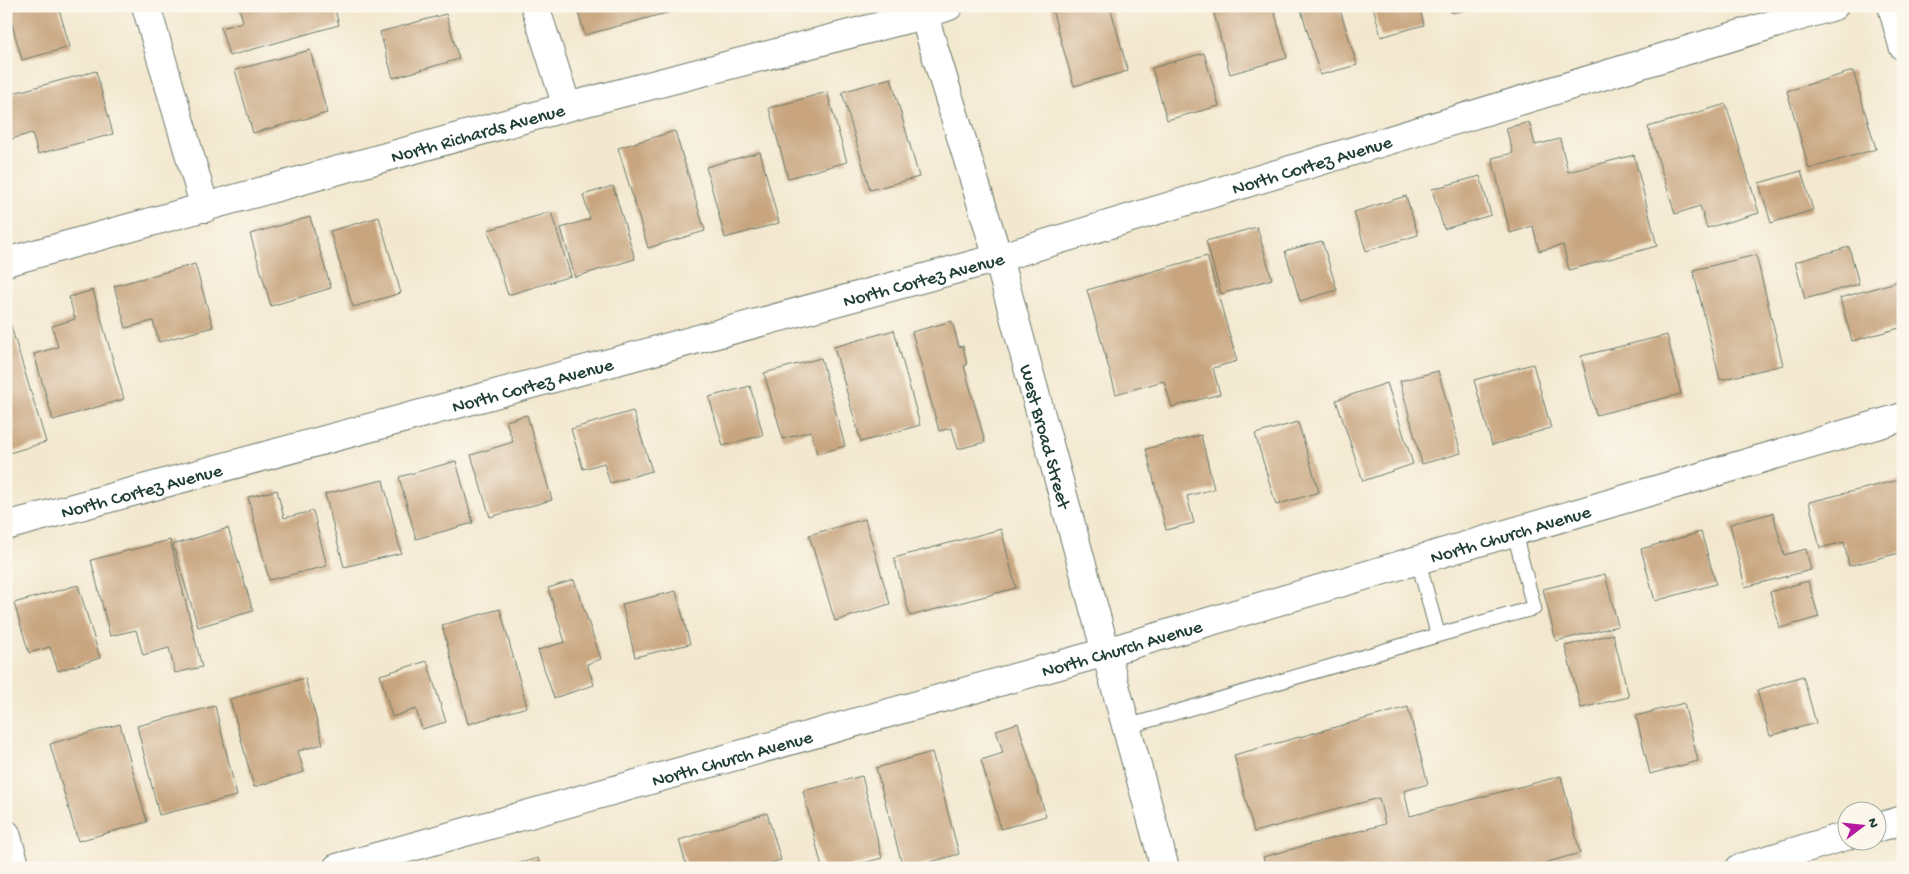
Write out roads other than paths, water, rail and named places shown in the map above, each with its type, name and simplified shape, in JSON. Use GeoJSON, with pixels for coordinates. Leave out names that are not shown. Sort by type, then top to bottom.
{"type":"FeatureCollection","features":[{"type":"Feature","properties":{"kind":"street"},"geometry":{"type":"LineString","coordinates":[[146,6],[205,208]]}},
{"type":"Feature","properties":{"kind":"street"},"geometry":{"type":"LineString","coordinates":[[535,6],[567,107]]}},
{"type":"Feature","properties":{"kind":"street","name":"North Richards Avenue"},"geometry":{"type":"LineString","coordinates":[[6,262],[922,10],[949,6]]}},
{"type":"Feature","properties":{"kind":"street","name":"North Cortez Avenue"},"geometry":{"type":"LineString","coordinates":[[6,526],[998,258],[1834,6]]}},
{"type":"Feature","properties":{"kind":"street"},"geometry":{"type":"LineString","coordinates":[[1892,6],[1903,46]]}},
{"type":"Feature","properties":{"kind":"street","name":"West Broad Street"},"geometry":{"type":"LineString","coordinates":[[922,10],[998,258],[1165,868]]}},
{"type":"Feature","properties":{"kind":"street","name":"North Church Avenue"},"geometry":{"type":"LineString","coordinates":[[337,868],[1106,652],[1903,418]]}},
{"type":"Feature","properties":{"kind":"street"},"geometry":{"type":"LineString","coordinates":[[1886,825],[1903,820]]}},
{"type":"Feature","properties":{"kind":"street"},"geometry":{"type":"LineString","coordinates":[[6,834],[16,868]]}},
{"type":"Feature","properties":{"kind":"street"},"geometry":{"type":"LineString","coordinates":[[1740,868],[1836,839]]}},
{"type":"Feature","properties":{"kind":"lane"},"geometry":{"type":"LineString","coordinates":[[1126,727],[1534,608],[1514,532]]}},
{"type":"Feature","properties":{"kind":"lane"},"geometry":{"type":"LineString","coordinates":[[1418,560],[1438,635]]}}]}
